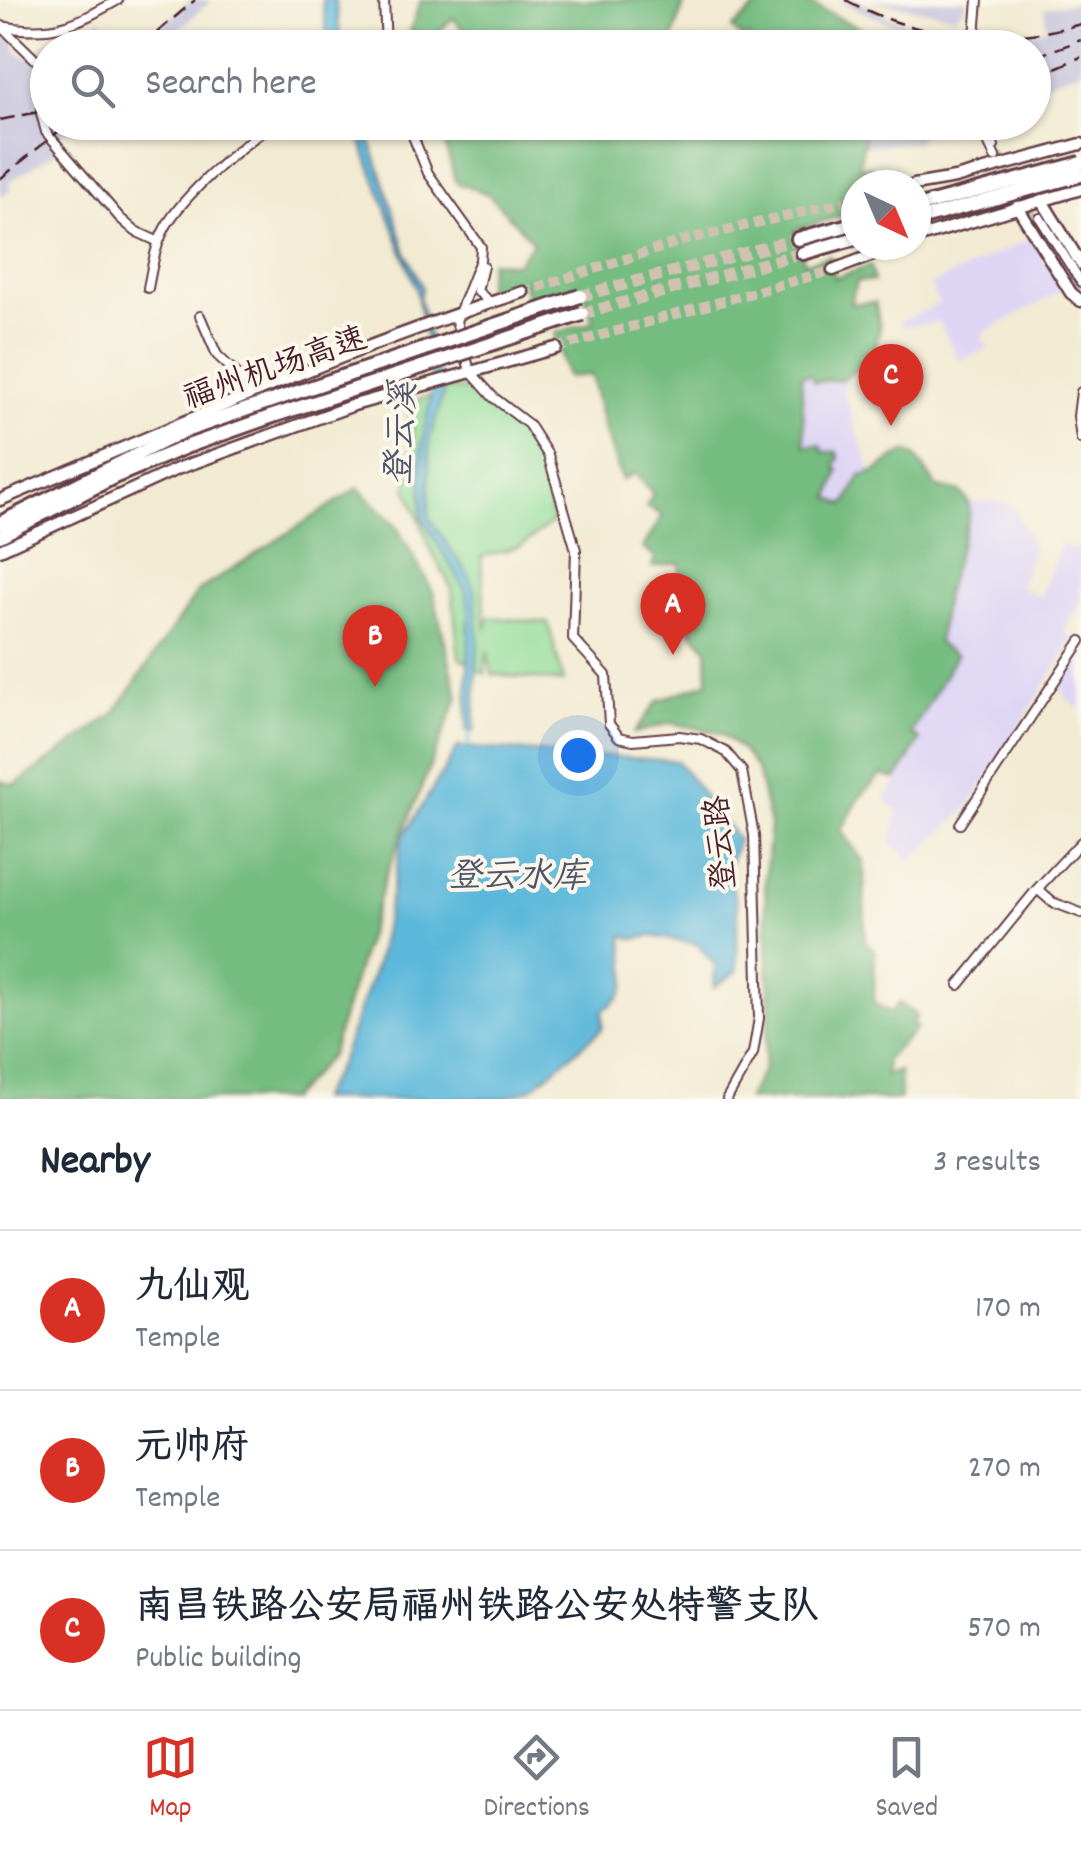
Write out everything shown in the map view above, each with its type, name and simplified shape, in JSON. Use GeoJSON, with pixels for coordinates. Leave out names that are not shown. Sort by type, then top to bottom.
{"type":"FeatureCollection","features":[{"type":"Feature","properties":{"kind":"highway"},"geometry":{"type":"LineString","coordinates":[[931,203],[1081,163]]}},
{"type":"Feature","properties":{"kind":"highway"},"geometry":{"type":"LineString","coordinates":[[931,216],[1081,174]]}},
{"type":"Feature","properties":{"kind":"highway"},"geometry":{"type":"LineString","coordinates":[[841,230],[800,246],[841,240]]}},
{"type":"Feature","properties":{"kind":"highway","name":"福州机场高速"},"geometry":{"type":"LineString","coordinates":[[20,520],[182,432],[261,397],[580,296]]}},
{"type":"Feature","properties":{"kind":"highway","name":"福州机场高速"},"geometry":{"type":"LineString","coordinates":[[0,522],[20,520],[188,446],[582,314]]}},
{"type":"Feature","properties":{"kind":"highway"},"geometry":{"type":"LineString","coordinates":[[0,538],[20,520]]}},
{"type":"Feature","properties":{"kind":"main road"},"geometry":{"type":"LineString","coordinates":[[931,182],[1081,144]]}},
{"type":"Feature","properties":{"kind":"main road"},"geometry":{"type":"LineString","coordinates":[[976,218],[963,210],[956,192],[962,181],[980,172]]}},
{"type":"Feature","properties":{"kind":"main road"},"geometry":{"type":"LineString","coordinates":[[931,233],[1081,189]]}},
{"type":"Feature","properties":{"kind":"main road"},"geometry":{"type":"LineString","coordinates":[[1041,198],[1081,264]]}},
{"type":"Feature","properties":{"kind":"main road"},"geometry":{"type":"LineString","coordinates":[[1017,206],[1071,293],[1081,302]]}},
{"type":"Feature","properties":{"kind":"main road"},"geometry":{"type":"LineString","coordinates":[[833,270],[859,260]]}},
{"type":"Feature","properties":{"kind":"main road"},"geometry":{"type":"LineString","coordinates":[[0,500],[261,397],[274,384],[523,292]]}},
{"type":"Feature","properties":{"kind":"main road"},"geometry":{"type":"LineString","coordinates":[[0,550],[177,469],[354,405],[556,348]]}},
{"type":"Feature","properties":{"kind":"street"},"geometry":{"type":"LineString","coordinates":[[0,26],[62,28],[118,0]]}},
{"type":"Feature","properties":{"kind":"street"},"geometry":{"type":"LineString","coordinates":[[383,30],[384,0]]}},
{"type":"Feature","properties":{"kind":"street"},"geometry":{"type":"LineString","coordinates":[[978,30],[980,0]]}},
{"type":"Feature","properties":{"kind":"street"},"geometry":{"type":"LineString","coordinates":[[0,26],[30,56]]}},
{"type":"Feature","properties":{"kind":"street"},"geometry":{"type":"LineString","coordinates":[[53,140],[120,218],[135,231],[159,242]]}},
{"type":"Feature","properties":{"kind":"street"},"geometry":{"type":"LineString","coordinates":[[148,288],[159,242],[182,204],[252,140]]}},
{"type":"Feature","properties":{"kind":"street"},"geometry":{"type":"LineString","coordinates":[[414,140],[428,173],[477,237],[482,256],[477,291],[490,302]]}},
{"type":"Feature","properties":{"kind":"street"},"geometry":{"type":"LineString","coordinates":[[990,140],[997,156]]}},
{"type":"Feature","properties":{"kind":"street"},"geometry":{"type":"LineString","coordinates":[[1040,218],[1081,282]]}},
{"type":"Feature","properties":{"kind":"street"},"geometry":{"type":"LineString","coordinates":[[458,313],[482,256]]}},
{"type":"Feature","properties":{"kind":"street","name":"登云路"},"geometry":{"type":"LineString","coordinates":[[458,313],[456,326],[470,371],[493,397],[525,420],[546,449],[576,550],[573,639],[608,678],[608,720],[612,730],[629,740],[679,736],[706,741],[732,757],[742,771],[754,835],[759,1018],[753,1053],[726,1099]]}},
{"type":"Feature","properties":{"kind":"street"},"geometry":{"type":"LineString","coordinates":[[200,316],[217,356],[261,397]]}},
{"type":"Feature","properties":{"kind":"street"},"geometry":{"type":"LineString","coordinates":[[1081,392],[1081,439]]}},
{"type":"Feature","properties":{"kind":"street"},"geometry":{"type":"LineString","coordinates":[[960,824],[1081,641]]}},
{"type":"Feature","properties":{"kind":"street"},"geometry":{"type":"LineString","coordinates":[[959,985],[1081,842]]}},
{"type":"Feature","properties":{"kind":"street"},"geometry":{"type":"LineString","coordinates":[[1037,889],[1052,902],[1081,913]]}},
{"type":"Feature","properties":{"kind":"shaded area"},"geometry":{"type":"Polygon","coordinates":[[[192,0],[212,0],[178,30],[156,30],[192,0]]]}},
{"type":"Feature","properties":{"kind":"shaded area"},"geometry":{"type":"Polygon","coordinates":[[[838,0],[856,0],[891,17],[944,30],[900,28],[838,0]]]}},
{"type":"Feature","properties":{"kind":"shaded area"},"geometry":{"type":"Polygon","coordinates":[[[871,0],[967,0],[964,9],[954,16],[871,0]]]}},
{"type":"Feature","properties":{"kind":"shaded area"},"geometry":{"type":"Polygon","coordinates":[[[1081,2],[1081,70],[1051,81],[1051,30],[1040,30],[1047,28],[1044,8],[1081,2]]]}},
{"type":"Feature","properties":{"kind":"shaded area"},"geometry":{"type":"Polygon","coordinates":[[[101,19],[110,30],[87,30],[101,19]]]}},
{"type":"Feature","properties":{"kind":"shaded area"},"geometry":{"type":"Polygon","coordinates":[[[0,29],[16,45],[16,52],[30,59],[30,140],[58,140],[62,144],[8,183],[11,189],[0,198],[0,29]]]}},
{"type":"Feature","properties":{"kind":"shaded area"},"geometry":{"type":"Polygon","coordinates":[[[864,140],[919,140],[917,142],[863,146],[864,140]]]}},
{"type":"Feature","properties":{"kind":"shaded area"},"geometry":{"type":"Polygon","coordinates":[[[1032,238],[1063,290],[985,332],[982,338],[988,348],[959,361],[939,322],[903,327],[899,322],[939,304],[930,285],[1032,238]]]}},
{"type":"Feature","properties":{"kind":"shaded area"},"geometry":{"type":"Polygon","coordinates":[[[811,374],[815,382],[843,379],[847,384],[843,391],[870,469],[876,472],[861,476],[845,505],[830,499],[839,470],[834,467],[833,450],[823,452],[805,446],[800,375],[811,374]]]}},
{"type":"Feature","properties":{"kind":"shaded area"},"geometry":{"type":"Polygon","coordinates":[[[968,502],[1007,502],[1017,513],[1033,548],[1020,586],[1040,598],[1061,545],[1081,552],[1081,600],[1064,632],[1074,638],[968,808],[913,860],[903,859],[904,851],[891,845],[898,811],[885,800],[920,741],[911,735],[956,655],[938,645],[945,594],[970,518],[968,502]]]}},
{"type":"Feature","properties":{"kind":"shaded area"},"geometry":{"type":"Polygon","coordinates":[[[1081,652],[1081,710],[1067,699],[1061,686],[1081,652]]]}},
{"type":"Feature","properties":{"kind":"green space"},"geometry":{"type":"Polygon","coordinates":[[[421,0],[685,0],[675,30],[463,30],[453,18],[440,30],[410,30],[421,0]]]}},
{"type":"Feature","properties":{"kind":"green space"},"geometry":{"type":"Polygon","coordinates":[[[796,1],[863,29],[732,29],[754,9],[796,1]]]}},
{"type":"Feature","properties":{"kind":"green space"},"geometry":{"type":"Polygon","coordinates":[[[443,140],[864,140],[859,166],[872,170],[841,170],[841,216],[795,230],[805,263],[830,256],[835,278],[870,266],[874,281],[857,281],[850,304],[875,302],[880,328],[873,357],[843,379],[814,382],[811,375],[801,375],[805,446],[821,445],[823,452],[837,452],[835,467],[839,470],[830,498],[845,505],[861,476],[907,452],[916,457],[937,487],[960,492],[970,513],[945,594],[938,644],[956,655],[911,734],[920,740],[897,779],[881,775],[860,797],[841,831],[864,862],[865,943],[875,950],[874,1003],[891,1013],[899,1003],[917,1016],[911,1024],[917,1028],[886,1059],[885,1075],[899,1071],[900,1099],[747,1099],[764,1068],[770,1008],[765,882],[770,825],[757,770],[743,751],[720,733],[671,723],[634,733],[658,701],[708,682],[707,649],[675,612],[680,563],[652,567],[655,557],[643,548],[663,515],[646,507],[653,494],[635,473],[622,480],[591,375],[567,377],[555,333],[593,322],[584,291],[530,306],[523,282],[503,290],[486,290],[490,261],[516,264],[533,242],[488,194],[456,182],[443,140]]]}},
{"type":"Feature","properties":{"kind":"green space"},"geometry":{"type":"Polygon","coordinates":[[[448,389],[473,389],[524,434],[540,467],[553,522],[521,546],[481,557],[486,630],[489,617],[548,623],[564,682],[492,674],[487,650],[485,674],[459,657],[452,589],[432,552],[407,488],[413,435],[409,403],[448,389]]]}},
{"type":"Feature","properties":{"kind":"green space"},"geometry":{"type":"Polygon","coordinates":[[[358,488],[395,524],[433,592],[458,697],[386,875],[331,1055],[290,1099],[0,1099],[0,781],[15,785],[114,714],[198,591],[358,488]]]}},
{"type":"Feature","properties":{"kind":"water"},"geometry":{"type":"Polygon","coordinates":[[[322,0],[335,0],[339,30],[326,30],[322,0]]]}},
{"type":"Feature","properties":{"kind":"water"},"geometry":{"type":"Polygon","coordinates":[[[360,140],[370,140],[406,252],[422,288],[419,297],[443,394],[429,442],[429,518],[469,576],[475,592],[478,640],[474,731],[467,731],[466,591],[422,518],[421,449],[432,389],[415,285],[360,140]]]}},
{"type":"Feature","properties":{"kind":"water","name":"登云水库"},"geometry":{"type":"Polygon","coordinates":[[[458,747],[677,761],[738,840],[727,870],[737,905],[737,971],[714,987],[715,965],[697,944],[623,935],[625,987],[614,1003],[603,1010],[602,1029],[531,1089],[503,1099],[319,1099],[340,1063],[377,962],[403,837],[458,747]]]}},
{"type":"Feature","properties":{"kind":"waterway","name":"登云溪"},"geometry":{"type":"LineString","coordinates":[[468,748],[471,730]]}},
{"type":"Feature","properties":{"kind":"tunnel"},"geometry":{"type":"LineString","coordinates":[[999,155],[1016,181]]}},
{"type":"Feature","properties":{"kind":"tunnel"},"geometry":{"type":"LineString","coordinates":[[1024,202],[1081,290]]}},
{"type":"Feature","properties":{"kind":"tunnel"},"geometry":{"type":"LineString","coordinates":[[523,292],[685,240],[841,203]]}},
{"type":"Feature","properties":{"kind":"tunnel"},"geometry":{"type":"LineString","coordinates":[[580,296],[798,239]]}},
{"type":"Feature","properties":{"kind":"tunnel"},"geometry":{"type":"LineString","coordinates":[[582,314],[803,253]]}},
{"type":"Feature","properties":{"kind":"tunnel"},"geometry":{"type":"LineString","coordinates":[[556,348],[833,270]]}},
{"type":"Feature","properties":{"kind":"railway"},"geometry":{"type":"LineString","coordinates":[[160,30],[195,0]]}},
{"type":"Feature","properties":{"kind":"railway"},"geometry":{"type":"LineString","coordinates":[[846,0],[875,14],[928,30]]}},
{"type":"Feature","properties":{"kind":"railway"},"geometry":{"type":"LineString","coordinates":[[1051,31],[1081,24]]}},
{"type":"Feature","properties":{"kind":"railway"},"geometry":{"type":"LineString","coordinates":[[1051,51],[1081,40]]}},
{"type":"Feature","properties":{"kind":"railway"},"geometry":{"type":"LineString","coordinates":[[1051,70],[1081,57]]}},
{"type":"Feature","properties":{"kind":"railway"},"geometry":{"type":"LineString","coordinates":[[0,120],[30,114]]}},
{"type":"Feature","properties":{"kind":"railway"},"geometry":{"type":"LineString","coordinates":[[0,179],[48,140]]}},
{"type":"Feature","properties":{"kind":"place","name":"南昌铁路公安局福州铁路公安处特警支队"},"geometry":{"type":"Point","coordinates":[891,426]}},
{"type":"Feature","properties":{"kind":"place","name":"九仙观"},"geometry":{"type":"Point","coordinates":[673,655]}},
{"type":"Feature","properties":{"kind":"place","name":"元帅府"},"geometry":{"type":"Point","coordinates":[375,687]}}]}
